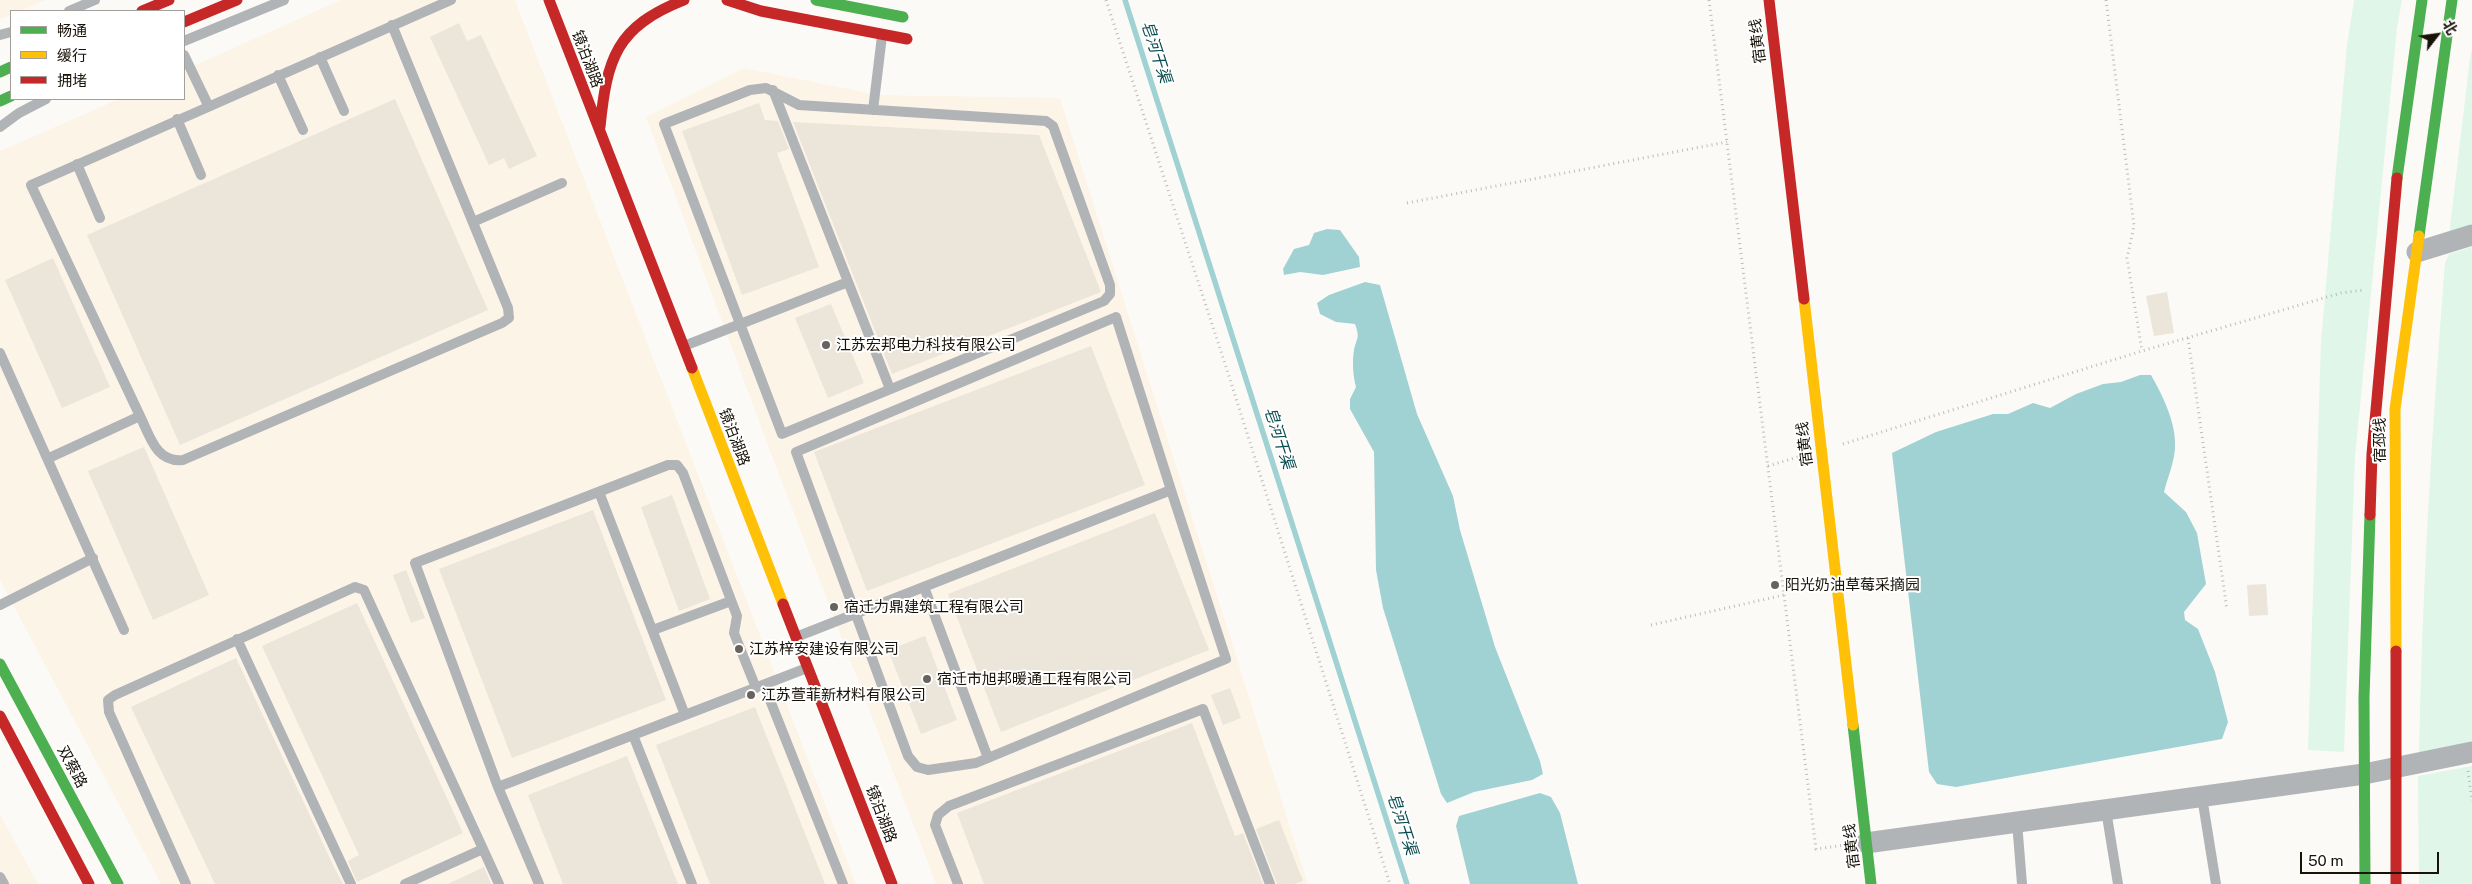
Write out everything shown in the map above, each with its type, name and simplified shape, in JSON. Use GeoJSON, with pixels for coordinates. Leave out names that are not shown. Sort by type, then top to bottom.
{"type":"FeatureCollection","features":[{"type":"Feature","properties":{"kind":"main road"},"geometry":{"type":"LineString","coordinates":[[144,10],[169,0]]}},
{"type":"Feature","properties":{"kind":"main road"},"geometry":{"type":"LineString","coordinates":[[185,22],[237,0]]}},
{"type":"Feature","properties":{"kind":"main road","name":"镜泊湖路"},"geometry":{"type":"LineString","coordinates":[[549,0],[892,884]]}},
{"type":"Feature","properties":{"kind":"main road"},"geometry":{"type":"LineString","coordinates":[[600,134],[603,93],[609,66],[616,49],[629,32],[647,17],[667,5],[684,0]]}},
{"type":"Feature","properties":{"kind":"main road"},"geometry":{"type":"LineString","coordinates":[[726,0],[761,11],[791,13],[907,39]]}},
{"type":"Feature","properties":{"kind":"main road"},"geometry":{"type":"LineString","coordinates":[[816,0],[903,17]]}},
{"type":"Feature","properties":{"kind":"main road","name":"宿黄线"},"geometry":{"type":"LineString","coordinates":[[1769,0],[1871,884]]}},
{"type":"Feature","properties":{"kind":"main road","name":"宿邳线"},"geometry":{"type":"LineString","coordinates":[[2365,884],[2364,697],[2372,454],[2396,182],[2422,0]]}},
{"type":"Feature","properties":{"kind":"main road","name":"宿邳线"},"geometry":{"type":"LineString","coordinates":[[2396,884],[2395,409],[2452,0]]}},
{"type":"Feature","properties":{"kind":"main road","name":"双蔡路"},"geometry":{"type":"LineString","coordinates":[[0,664],[118,884]]}},
{"type":"Feature","properties":{"kind":"main road"},"geometry":{"type":"LineString","coordinates":[[0,716],[83,880]]}},
{"type":"Feature","properties":{"kind":"street"},"geometry":{"type":"LineString","coordinates":[[2417,252],[2472,235]]}},
{"type":"Feature","properties":{"kind":"street"},"geometry":{"type":"LineString","coordinates":[[1866,843],[2364,774],[2469,752]]}},
{"type":"Feature","properties":{"kind":"lane"},"geometry":{"type":"LineString","coordinates":[[71,10],[95,0]]}},
{"type":"Feature","properties":{"kind":"lane"},"geometry":{"type":"LineString","coordinates":[[185,41],[284,0]]}},
{"type":"Feature","properties":{"kind":"lane"},"geometry":{"type":"LineString","coordinates":[[392,25],[508,308],[509,318],[502,323],[183,460],[172,462],[164,458],[140,416],[31,185],[177,119],[208,106],[392,25],[450,0]]}},
{"type":"Feature","properties":{"kind":"lane"},"geometry":{"type":"LineString","coordinates":[[873,110],[882,34]]}},
{"type":"Feature","properties":{"kind":"lane"},"geometry":{"type":"LineString","coordinates":[[185,57],[208,106]]}},
{"type":"Feature","properties":{"kind":"lane"},"geometry":{"type":"LineString","coordinates":[[320,57],[344,111]]}},
{"type":"Feature","properties":{"kind":"lane"},"geometry":{"type":"LineString","coordinates":[[278,75],[303,130]]}},
{"type":"Feature","properties":{"kind":"lane"},"geometry":{"type":"LineString","coordinates":[[766,88],[773,90],[799,105],[1046,121],[1053,126],[1110,285],[1110,294],[1104,301],[782,434],[664,124],[750,90],[766,88]]}},
{"type":"Feature","properties":{"kind":"lane"},"geometry":{"type":"LineString","coordinates":[[773,90],[890,389]]}},
{"type":"Feature","properties":{"kind":"lane"},"geometry":{"type":"LineString","coordinates":[[0,127],[19,113],[44,100]]}},
{"type":"Feature","properties":{"kind":"lane"},"geometry":{"type":"LineString","coordinates":[[177,119],[201,175]]}},
{"type":"Feature","properties":{"kind":"lane"},"geometry":{"type":"LineString","coordinates":[[77,164],[100,218]]}},
{"type":"Feature","properties":{"kind":"lane"},"geometry":{"type":"LineString","coordinates":[[473,222],[562,184]]}},
{"type":"Feature","properties":{"kind":"lane"},"geometry":{"type":"LineString","coordinates":[[683,347],[848,282]]}},
{"type":"Feature","properties":{"kind":"lane"},"geometry":{"type":"LineString","coordinates":[[1116,317],[1226,658],[976,763],[941,770],[928,770],[917,767],[908,756],[855,614],[796,452],[1116,317]]}},
{"type":"Feature","properties":{"kind":"lane"},"geometry":{"type":"LineString","coordinates":[[0,353],[124,630]]}},
{"type":"Feature","properties":{"kind":"lane"},"geometry":{"type":"LineString","coordinates":[[48,458],[140,416]]}},
{"type":"Feature","properties":{"kind":"lane"},"geometry":{"type":"LineString","coordinates":[[539,884],[498,787],[415,562],[668,465],[677,465],[683,473],[737,616],[734,633],[760,686],[843,884]]}},
{"type":"Feature","properties":{"kind":"lane"},"geometry":{"type":"LineString","coordinates":[[796,638],[1171,490]]}},
{"type":"Feature","properties":{"kind":"lane"},"geometry":{"type":"LineString","coordinates":[[599,492],[685,715]]}},
{"type":"Feature","properties":{"kind":"lane"},"geometry":{"type":"LineString","coordinates":[[0,605],[92,558]]}},
{"type":"Feature","properties":{"kind":"lane"},"geometry":{"type":"LineString","coordinates":[[186,884],[109,712],[108,700],[115,694],[355,587],[364,590],[499,884]]}},
{"type":"Feature","properties":{"kind":"lane"},"geometry":{"type":"LineString","coordinates":[[924,587],[988,758]]}},
{"type":"Feature","properties":{"kind":"lane"},"geometry":{"type":"LineString","coordinates":[[652,630],[731,601]]}},
{"type":"Feature","properties":{"kind":"lane"},"geometry":{"type":"LineString","coordinates":[[237,639],[351,884]]}},
{"type":"Feature","properties":{"kind":"lane"},"geometry":{"type":"LineString","coordinates":[[498,787],[808,668]]}},
{"type":"Feature","properties":{"kind":"lane"},"geometry":{"type":"LineString","coordinates":[[958,884],[935,825],[938,815],[949,806],[1203,708],[1270,884]]}},
{"type":"Feature","properties":{"kind":"lane"},"geometry":{"type":"LineString","coordinates":[[633,735],[692,884]]}},
{"type":"Feature","properties":{"kind":"lane"},"geometry":{"type":"LineString","coordinates":[[2202,797],[2216,884]]}},
{"type":"Feature","properties":{"kind":"lane"},"geometry":{"type":"LineString","coordinates":[[2106,810],[2118,884]]}},
{"type":"Feature","properties":{"kind":"lane"},"geometry":{"type":"LineString","coordinates":[[2017,822],[2022,884]]}},
{"type":"Feature","properties":{"kind":"lane"},"geometry":{"type":"LineString","coordinates":[[405,884],[483,849]]}},
{"type":"Feature","properties":{"kind":"lane"},"geometry":{"type":"LineString","coordinates":[[0,877],[4,884]]}},
{"type":"Feature","properties":{"kind":"path"},"geometry":{"type":"LineString","coordinates":[[1106,0],[1227,370],[1390,884]]}},
{"type":"Feature","properties":{"kind":"path"},"geometry":{"type":"LineString","coordinates":[[1709,0],[1816,848],[1866,843]]}},
{"type":"Feature","properties":{"kind":"path"},"geometry":{"type":"LineString","coordinates":[[2106,0],[2134,226],[2127,258],[2142,351]]}},
{"type":"Feature","properties":{"kind":"path"},"geometry":{"type":"LineString","coordinates":[[1407,203],[1727,142]]}},
{"type":"Feature","properties":{"kind":"path"},"geometry":{"type":"LineString","coordinates":[[1768,466],[1865,438],[2142,351],[2340,293],[2387,287]]}},
{"type":"Feature","properties":{"kind":"path"},"geometry":{"type":"LineString","coordinates":[[2188,338],[2227,610]]}},
{"type":"Feature","properties":{"kind":"path"},"geometry":{"type":"LineString","coordinates":[[1651,625],[1784,595]]}},
{"type":"Feature","properties":{"kind":"path"},"geometry":{"type":"LineString","coordinates":[[2469,752],[2472,801]]}},
{"type":"Feature","properties":{"kind":"shaded area"},"geometry":{"type":"Polygon","coordinates":[[[0,0],[46,0],[21,10],[10,10],[10,15],[0,19],[0,0]]]}},
{"type":"Feature","properties":{"kind":"shaded area"},"geometry":{"type":"Polygon","coordinates":[[[341,0],[515,0],[856,884],[161,884],[0,580],[0,151],[117,100],[185,100],[185,70],[341,0]]]}},
{"type":"Feature","properties":{"kind":"shaded area"},"geometry":{"type":"Polygon","coordinates":[[[744,68],[879,95],[1060,98],[1308,884],[936,884],[770,451],[646,117],[744,68]]]}},
{"type":"Feature","properties":{"kind":"shaded area"},"geometry":{"type":"Polygon","coordinates":[[[0,814],[38,884],[0,884],[0,814]]]}},
{"type":"Feature","properties":{"kind":"green space"},"geometry":{"type":"Polygon","coordinates":[[[2354,0],[2402,0],[2397,28],[2355,457],[2344,752],[2308,750],[2321,341],[2347,45],[2354,0]]]}},
{"type":"Feature","properties":{"kind":"green space"},"geometry":{"type":"Polygon","coordinates":[[[2472,49],[2472,229],[2449,235],[2470,58],[2472,49]]]}},
{"type":"Feature","properties":{"kind":"green space"},"geometry":{"type":"Polygon","coordinates":[[[2472,247],[2472,742],[2419,755],[2428,509],[2445,263],[2449,254],[2472,247]]]}},
{"type":"Feature","properties":{"kind":"green space"},"geometry":{"type":"Polygon","coordinates":[[[2472,766],[2472,884],[2419,884],[2418,776],[2472,766]]]}},
{"type":"Feature","properties":{"kind":"water"},"geometry":{"type":"Polygon","coordinates":[[[1327,229],[1340,230],[1359,257],[1360,267],[1323,275],[1300,272],[1284,275],[1283,269],[1294,249],[1309,245],[1314,233],[1327,229]]]}},
{"type":"Feature","properties":{"kind":"water"},"geometry":{"type":"Polygon","coordinates":[[[1365,282],[1380,285],[1417,414],[1453,496],[1460,530],[1495,647],[1540,761],[1543,774],[1532,780],[1474,792],[1447,803],[1441,794],[1383,608],[1376,570],[1374,452],[1350,409],[1350,399],[1356,387],[1353,364],[1354,350],[1358,337],[1357,329],[1355,324],[1336,322],[1320,314],[1317,303],[1329,295],[1365,282]]]}},
{"type":"Feature","properties":{"kind":"water"},"geometry":{"type":"Polygon","coordinates":[[[2140,375],[2151,375],[2173,425],[2174,455],[2164,492],[2186,512],[2197,533],[2206,584],[2184,612],[2185,620],[2198,629],[2215,672],[2228,722],[2222,739],[1956,787],[1937,784],[1929,772],[1892,453],[1936,432],[1993,414],[2008,414],[2033,403],[2050,408],[2076,394],[2103,384],[2121,382],[2140,375]]]}},
{"type":"Feature","properties":{"kind":"water"},"geometry":{"type":"Polygon","coordinates":[[[1540,793],[1551,797],[1560,813],[1578,884],[1470,884],[1456,826],[1459,816],[1540,793]]]}},
{"type":"Feature","properties":{"kind":"building"},"geometry":{"type":"Polygon","coordinates":[[[459,23],[467,41],[481,35],[537,156],[509,169],[504,158],[489,165],[430,37],[459,23]]]}},
{"type":"Feature","properties":{"kind":"building"},"geometry":{"type":"Polygon","coordinates":[[[395,99],[488,310],[180,445],[87,235],[395,99]]]}},
{"type":"Feature","properties":{"kind":"building"},"geometry":{"type":"Polygon","coordinates":[[[759,103],[765,120],[778,121],[789,149],[777,153],[819,267],[742,295],[682,131],[759,103]]]}},
{"type":"Feature","properties":{"kind":"building"},"geometry":{"type":"Polygon","coordinates":[[[793,122],[1039,135],[1101,292],[892,374],[793,122]]]}},
{"type":"Feature","properties":{"kind":"building"},"geometry":{"type":"Polygon","coordinates":[[[53,258],[110,387],[62,408],[5,280],[53,258]]]}},
{"type":"Feature","properties":{"kind":"building"},"geometry":{"type":"Polygon","coordinates":[[[2167,292],[2174,333],[2154,336],[2146,296],[2167,292]]]}},
{"type":"Feature","properties":{"kind":"building"},"geometry":{"type":"Polygon","coordinates":[[[831,304],[864,383],[828,398],[795,318],[831,304]]]}},
{"type":"Feature","properties":{"kind":"building"},"geometry":{"type":"Polygon","coordinates":[[[1091,346],[1145,485],[867,591],[814,452],[1091,346]]]}},
{"type":"Feature","properties":{"kind":"building"},"geometry":{"type":"Polygon","coordinates":[[[144,447],[209,595],[153,620],[88,471],[144,447]]]}},
{"type":"Feature","properties":{"kind":"building"},"geometry":{"type":"Polygon","coordinates":[[[672,495],[710,599],[679,611],[641,507],[672,495]]]}},
{"type":"Feature","properties":{"kind":"building"},"geometry":{"type":"Polygon","coordinates":[[[593,510],[666,700],[512,758],[439,569],[593,510]]]}},
{"type":"Feature","properties":{"kind":"building"},"geometry":{"type":"Polygon","coordinates":[[[1155,513],[1209,650],[1001,732],[948,594],[1155,513]]]}},
{"type":"Feature","properties":{"kind":"building"},"geometry":{"type":"Polygon","coordinates":[[[406,570],[425,618],[411,623],[393,575],[406,570]]]}},
{"type":"Feature","properties":{"kind":"building"},"geometry":{"type":"Polygon","coordinates":[[[2266,584],[2268,615],[2249,616],[2247,585],[2266,584]]]}},
{"type":"Feature","properties":{"kind":"building"},"geometry":{"type":"Polygon","coordinates":[[[357,603],[463,833],[357,882],[348,861],[359,855],[262,646],[357,603]]]}},
{"type":"Feature","properties":{"kind":"building"},"geometry":{"type":"Polygon","coordinates":[[[925,636],[957,720],[921,734],[888,650],[925,636]]]}},
{"type":"Feature","properties":{"kind":"building"},"geometry":{"type":"Polygon","coordinates":[[[236,658],[343,884],[215,884],[131,707],[236,658]]]}},
{"type":"Feature","properties":{"kind":"building"},"geometry":{"type":"Polygon","coordinates":[[[1230,688],[1241,718],[1223,725],[1211,695],[1230,688]]]}},
{"type":"Feature","properties":{"kind":"building"},"geometry":{"type":"Polygon","coordinates":[[[755,707],[825,884],[710,884],[656,745],[755,707]]]}},
{"type":"Feature","properties":{"kind":"building"},"geometry":{"type":"Polygon","coordinates":[[[1192,723],[1235,836],[1243,833],[1263,884],[984,884],[957,813],[1192,723]]]}},
{"type":"Feature","properties":{"kind":"building"},"geometry":{"type":"Polygon","coordinates":[[[627,756],[678,884],[563,884],[528,795],[627,756]]]}},
{"type":"Feature","properties":{"kind":"building"},"geometry":{"type":"Polygon","coordinates":[[[1279,820],[1303,881],[1294,884],[1277,884],[1256,829],[1279,820]]]}},
{"type":"Feature","properties":{"kind":"building"},"geometry":{"type":"Polygon","coordinates":[[[484,867],[491,884],[448,884],[484,867]]]}},
{"type":"Feature","properties":{"kind":"waterway","name":"皂河干渠"},"geometry":{"type":"LineString","coordinates":[[1125,0],[1407,884]]}},
{"type":"Feature","properties":{"kind":"traffic: fast"},"geometry":{"type":"LineString","coordinates":[[816,0],[903,17]]}},
{"type":"Feature","properties":{"kind":"traffic: fast"},"geometry":{"type":"LineString","coordinates":[[2397,178],[2422,0]]}},
{"type":"Feature","properties":{"kind":"traffic: fast"},"geometry":{"type":"LineString","coordinates":[[2419,236],[2452,0]]}},
{"type":"Feature","properties":{"kind":"traffic: fast"},"geometry":{"type":"LineString","coordinates":[[0,72],[10,67]]}},
{"type":"Feature","properties":{"kind":"traffic: fast"},"geometry":{"type":"LineString","coordinates":[[0,101],[10,96]]}},
{"type":"Feature","properties":{"kind":"traffic: fast"},"geometry":{"type":"LineString","coordinates":[[2365,884],[2364,697],[2370,515]]}},
{"type":"Feature","properties":{"kind":"traffic: fast"},"geometry":{"type":"LineString","coordinates":[[0,664],[118,884]]}},
{"type":"Feature","properties":{"kind":"traffic: fast"},"geometry":{"type":"LineString","coordinates":[[1853,725],[1871,884]]}},
{"type":"Feature","properties":{"kind":"traffic: slow"},"geometry":{"type":"LineString","coordinates":[[2396,651],[2395,409],[2419,236]]}},
{"type":"Feature","properties":{"kind":"traffic: slow"},"geometry":{"type":"LineString","coordinates":[[1804,299],[1853,725]]}},
{"type":"Feature","properties":{"kind":"traffic: slow"},"geometry":{"type":"LineString","coordinates":[[692,368],[783,604]]}},
{"type":"Feature","properties":{"kind":"traffic: jam"},"geometry":{"type":"LineString","coordinates":[[144,10],[169,0]]}},
{"type":"Feature","properties":{"kind":"traffic: jam"},"geometry":{"type":"LineString","coordinates":[[185,22],[237,0]]}},
{"type":"Feature","properties":{"kind":"traffic: jam"},"geometry":{"type":"LineString","coordinates":[[549,0],[692,368]]}},
{"type":"Feature","properties":{"kind":"traffic: jam"},"geometry":{"type":"LineString","coordinates":[[600,127],[607,82],[619,48],[629,34],[643,22],[661,10],[684,0]]}},
{"type":"Feature","properties":{"kind":"traffic: jam"},"geometry":{"type":"LineString","coordinates":[[727,0],[761,11],[907,39]]}},
{"type":"Feature","properties":{"kind":"traffic: jam"},"geometry":{"type":"LineString","coordinates":[[1769,0],[1804,299]]}},
{"type":"Feature","properties":{"kind":"traffic: jam"},"geometry":{"type":"LineString","coordinates":[[2370,515],[2372,454],[2397,178]]}},
{"type":"Feature","properties":{"kind":"traffic: jam"},"geometry":{"type":"LineString","coordinates":[[783,604],[892,884]]}},
{"type":"Feature","properties":{"kind":"traffic: jam"},"geometry":{"type":"LineString","coordinates":[[2396,651],[2396,884]]}},
{"type":"Feature","properties":{"kind":"traffic: jam"},"geometry":{"type":"LineString","coordinates":[[0,716],[89,884]]}},
{"type":"Feature","properties":{"kind":"place","name":"江苏宏邦电力科技有限公司"},"geometry":{"type":"Point","coordinates":[826,345]}},
{"type":"Feature","properties":{"kind":"place","name":"阳光奶油草莓采摘园"},"geometry":{"type":"Point","coordinates":[1775,585]}},
{"type":"Feature","properties":{"kind":"place","name":"宿迁力鼎建筑工程有限公司"},"geometry":{"type":"Point","coordinates":[834,607]}},
{"type":"Feature","properties":{"kind":"place","name":"江苏梓安建设有限公司"},"geometry":{"type":"Point","coordinates":[739,649]}},
{"type":"Feature","properties":{"kind":"place","name":"宿迁市旭邦暖通工程有限公司"},"geometry":{"type":"Point","coordinates":[927,679]}},
{"type":"Feature","properties":{"kind":"place","name":"江苏萱菲新材料有限公司"},"geometry":{"type":"Point","coordinates":[751,695]}}]}
